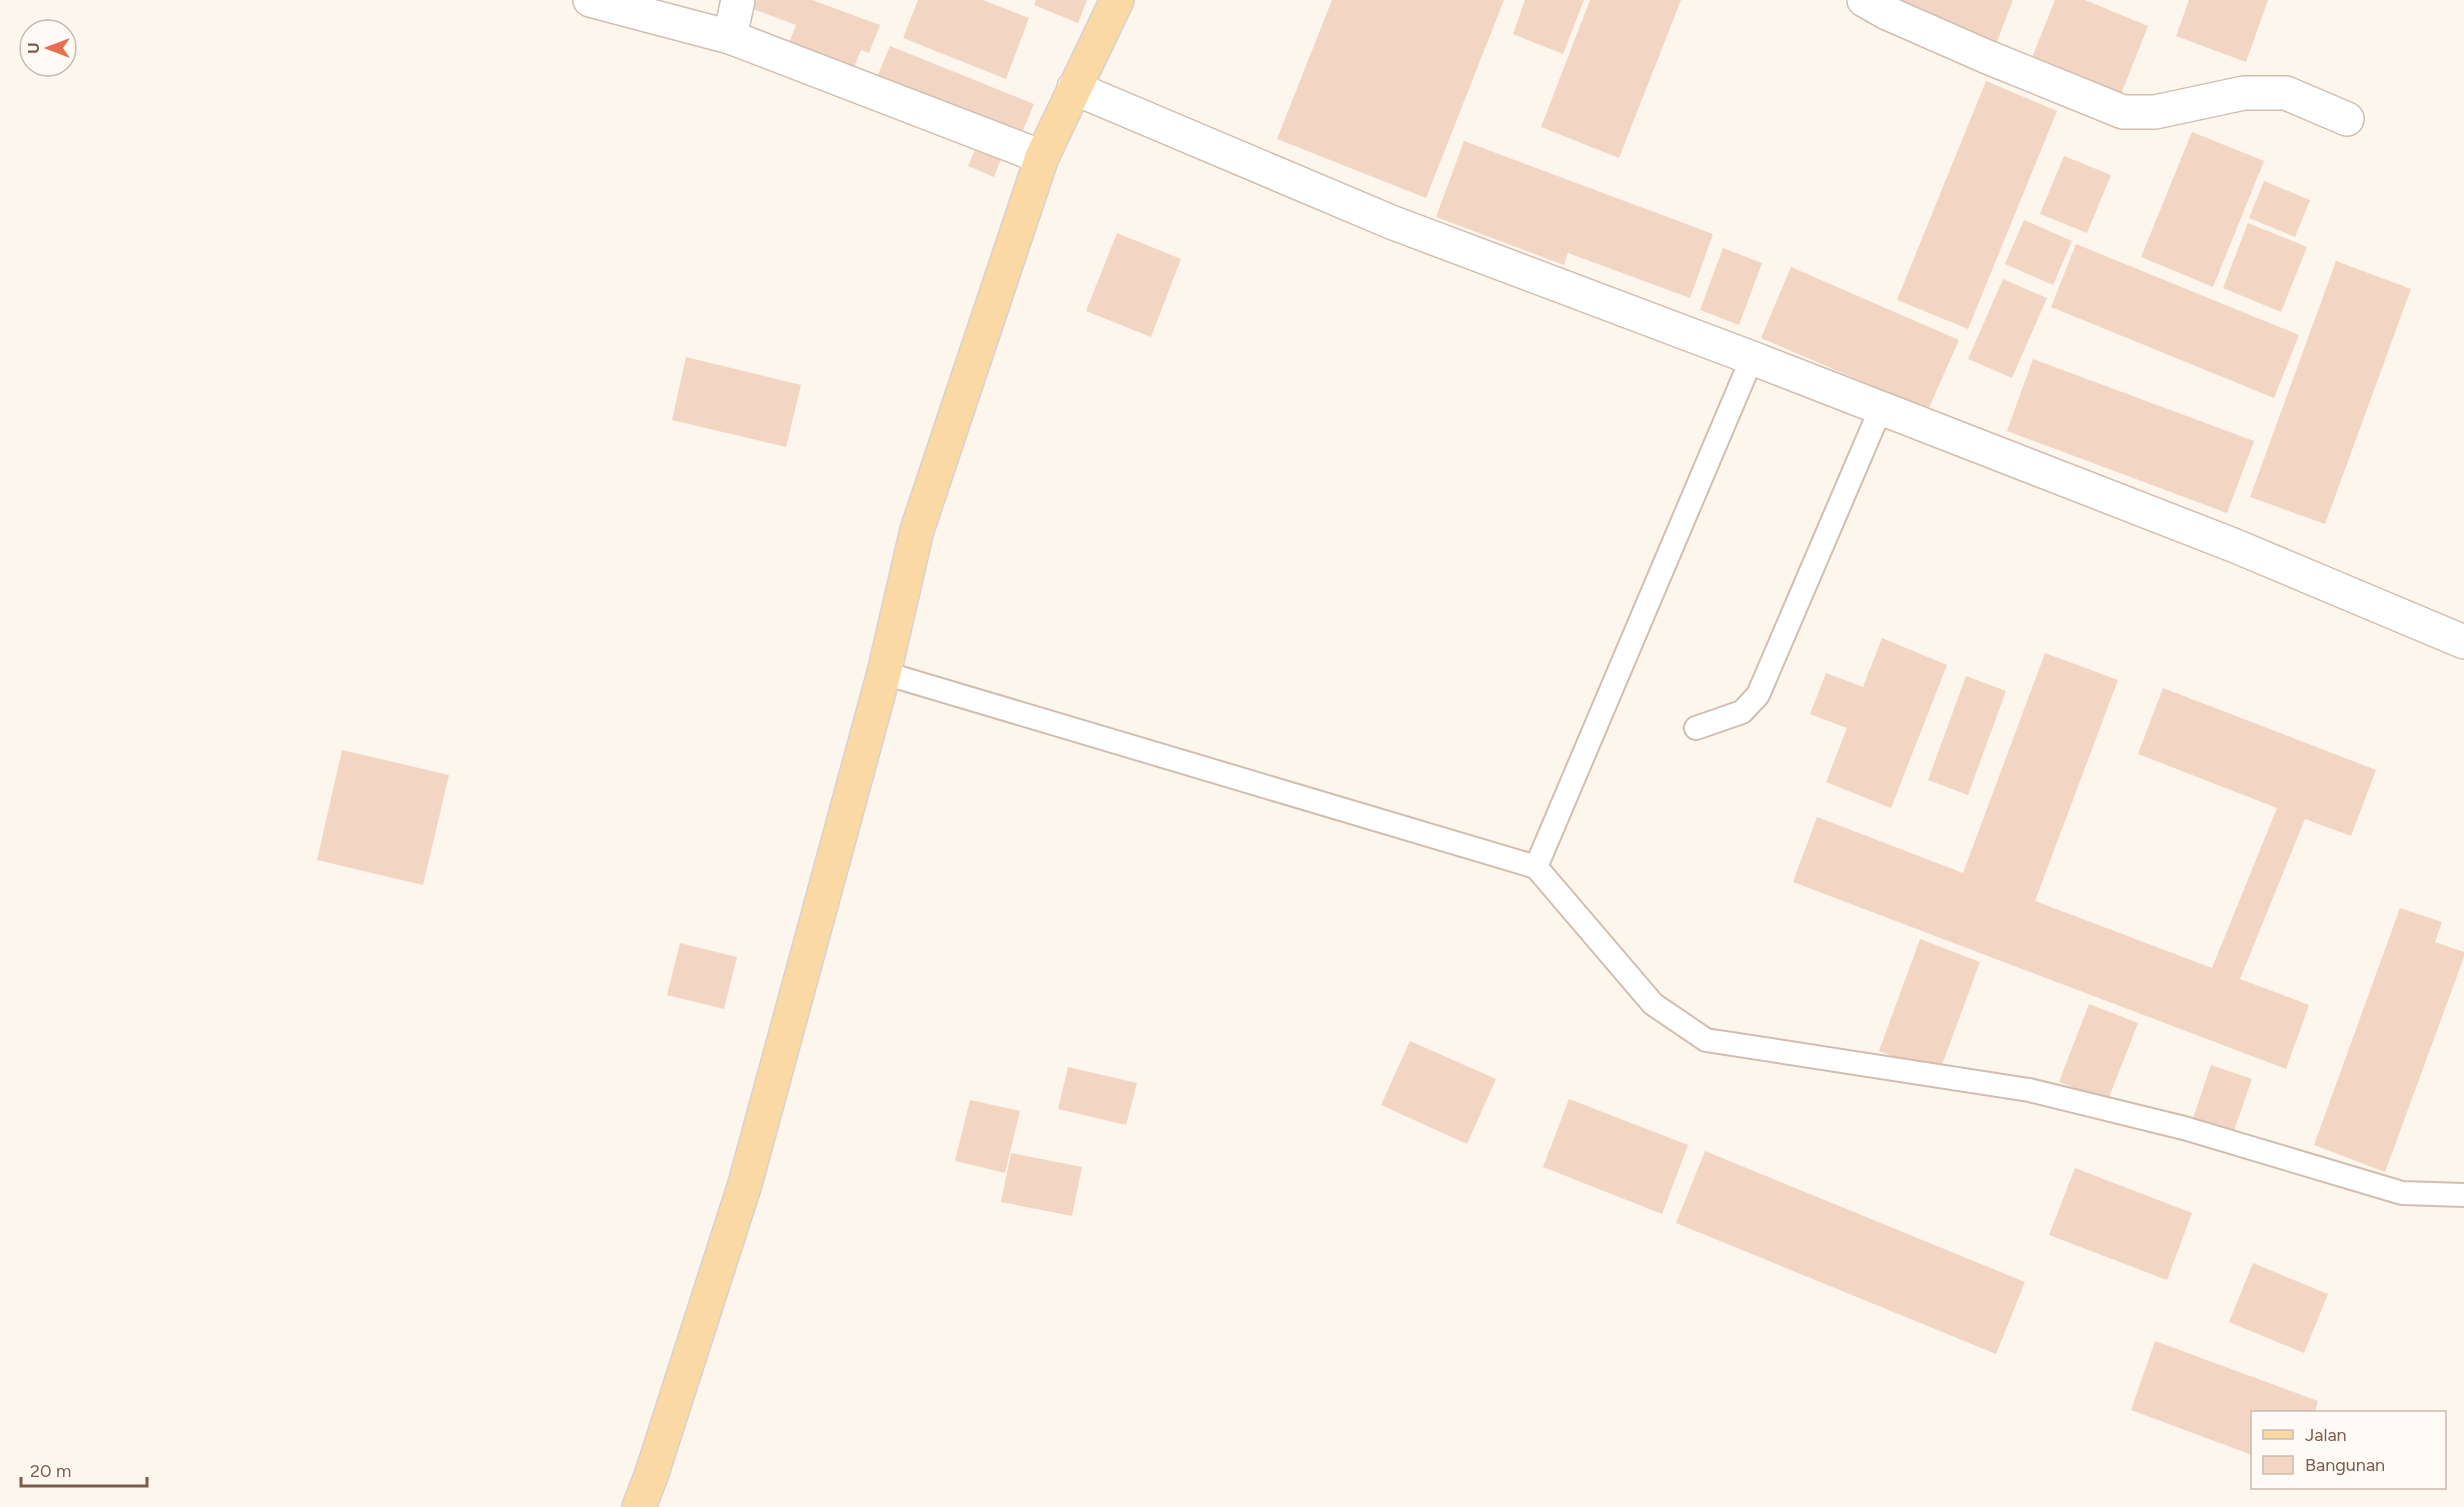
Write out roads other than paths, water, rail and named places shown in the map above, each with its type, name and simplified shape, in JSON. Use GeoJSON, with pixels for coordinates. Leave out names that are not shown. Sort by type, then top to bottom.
{"type":"FeatureCollection","features":[{"type":"Feature","properties":{"kind":"main road"},"geometry":{"type":"LineString","coordinates":[[639,1507],[745,1184],[884,673],[917,530],[1042,157],[1118,0]]}},
{"type":"Feature","properties":{"kind":"street"},"geometry":{"type":"LineString","coordinates":[[591,0],[730,36],[1042,157]]}},
{"type":"Feature","properties":{"kind":"street"},"geometry":{"type":"LineString","coordinates":[[730,36],[738,0]]}},
{"type":"Feature","properties":{"kind":"street"},"geometry":{"type":"LineString","coordinates":[[1864,0],[1887,13],[1985,56],[2123,112],[2155,112],[2244,93],[2286,93],[2347,119]]}},
{"type":"Feature","properties":{"kind":"street"},"geometry":{"type":"LineString","coordinates":[[1074,88],[1391,222],[1752,358],[2233,545],[2464,642]]}},
{"type":"Feature","properties":{"kind":"lane"},"geometry":{"type":"LineString","coordinates":[[1536,867],[1752,358]]}},
{"type":"Feature","properties":{"kind":"lane"},"geometry":{"type":"LineString","coordinates":[[1696,728],[1742,712],[1758,695],[1881,408]]}},
{"type":"Feature","properties":{"kind":"lane"},"geometry":{"type":"LineString","coordinates":[[884,673],[1536,867],[1653,1004],[1707,1040],[2029,1090],[2184,1128],[2402,1193],[2464,1195]]}}]}
